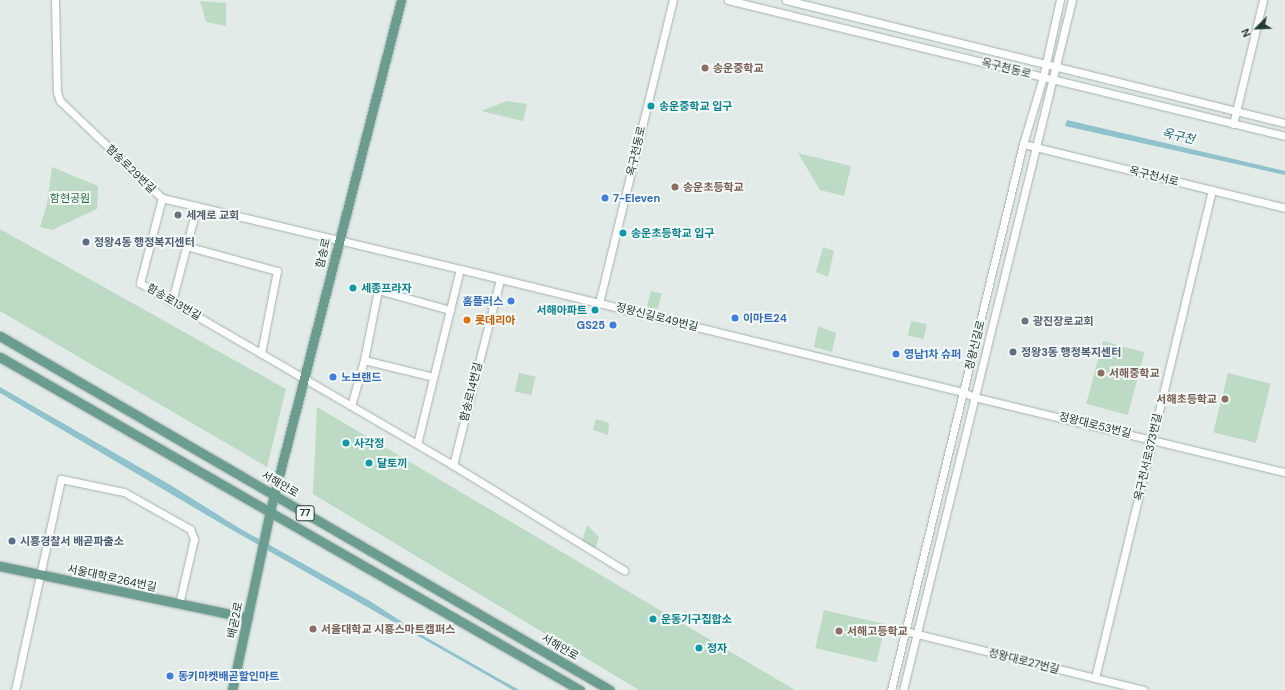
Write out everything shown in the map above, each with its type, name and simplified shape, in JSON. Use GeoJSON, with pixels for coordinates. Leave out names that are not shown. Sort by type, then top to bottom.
{"type":"FeatureCollection","features":[{"type":"Feature","properties":{"kind":"main road","name":"함송로"},"geometry":{"type":"LineString","coordinates":[[270,511],[338,239],[401,0]]}},
{"type":"Feature","properties":{"kind":"main road","name":"서해안로"},"geometry":{"type":"LineString","coordinates":[[0,336],[610,690]]}},
{"type":"Feature","properties":{"kind":"main road","name":"77"},"geometry":{"type":"LineString","coordinates":[[0,357],[580,690]]}},
{"type":"Feature","properties":{"kind":"main road","name":"배곧2로"},"geometry":{"type":"LineString","coordinates":[[232,690],[262,555],[270,511]]}},
{"type":"Feature","properties":{"kind":"main road","name":"서울대학로264번길"},"geometry":{"type":"LineString","coordinates":[[0,566],[248,618]]}},
{"type":"Feature","properties":{"kind":"street","name":"함송로29번길"},"geometry":{"type":"LineString","coordinates":[[55,0],[57,92],[60,101],[162,198],[338,239]]}},
{"type":"Feature","properties":{"kind":"street","name":"옥구천동로"},"geometry":{"type":"LineString","coordinates":[[600,303],[674,0]]}},
{"type":"Feature","properties":{"kind":"street","name":"옥구천동로"},"geometry":{"type":"LineString","coordinates":[[728,0],[1285,136]]}},
{"type":"Feature","properties":{"kind":"street","name":"옥구천동로"},"geometry":{"type":"LineString","coordinates":[[786,0],[1285,123]]}},
{"type":"Feature","properties":{"kind":"street","name":"정왕신길로"},"geometry":{"type":"LineString","coordinates":[[891,690],[1023,144],[1043,77],[1060,0]]}},
{"type":"Feature","properties":{"kind":"street","name":"정왕신길로"},"geometry":{"type":"LineString","coordinates":[[903,690],[1072,0]]}},
{"type":"Feature","properties":{"kind":"street"},"geometry":{"type":"LineString","coordinates":[[1233,124],[1263,0]]}},
{"type":"Feature","properties":{"kind":"street","name":"옥구천서로"},"geometry":{"type":"LineString","coordinates":[[1023,144],[1285,208]]}},
{"type":"Feature","properties":{"kind":"street","name":"옥구천서로373번길"},"geometry":{"type":"LineString","coordinates":[[1095,678],[1212,190]]}},
{"type":"Feature","properties":{"kind":"street","name":"함송로13번길"},"geometry":{"type":"LineString","coordinates":[[162,198],[140,283],[304,378]]}},
{"type":"Feature","properties":{"kind":"street"},"geometry":{"type":"LineString","coordinates":[[172,301],[197,206]]}},
{"type":"Feature","properties":{"kind":"street","name":"정왕신길로49번길"},"geometry":{"type":"LineString","coordinates":[[338,239],[963,392],[974,397]]}},
{"type":"Feature","properties":{"kind":"street"},"geometry":{"type":"LineString","coordinates":[[186,246],[277,271],[261,353]]}},
{"type":"Feature","properties":{"kind":"street"},"geometry":{"type":"LineString","coordinates":[[417,444],[460,269]]}},
{"type":"Feature","properties":{"kind":"street","name":"함송로14번길"},"geometry":{"type":"LineString","coordinates":[[453,465],[500,279]]}},
{"type":"Feature","properties":{"kind":"street"},"geometry":{"type":"LineString","coordinates":[[351,406],[364,360],[378,290],[450,310]]}},
{"type":"Feature","properties":{"kind":"street"},"geometry":{"type":"LineString","coordinates":[[364,360],[433,377]]}},
{"type":"Feature","properties":{"kind":"street"},"geometry":{"type":"LineString","coordinates":[[304,378],[453,465],[624,570]]}},
{"type":"Feature","properties":{"kind":"street","name":"정왕대로53번길"},"geometry":{"type":"LineString","coordinates":[[974,397],[1285,472]]}},
{"type":"Feature","properties":{"kind":"street"},"geometry":{"type":"LineString","coordinates":[[15,690],[61,479],[124,492],[190,529],[194,539],[179,604]]}},
{"type":"Feature","properties":{"kind":"street","name":"정왕대로27번길"},"geometry":{"type":"LineString","coordinates":[[905,632],[1144,690]]}},
{"type":"Feature","properties":{"kind":"green space"},"geometry":{"type":"Polygon","coordinates":[[[200,1],[226,3],[226,26],[206,22],[200,1]]]}},
{"type":"Feature","properties":{"kind":"green space"},"geometry":{"type":"Polygon","coordinates":[[[507,101],[527,104],[523,121],[481,111],[507,101]]]}},
{"type":"Feature","properties":{"kind":"green space"},"geometry":{"type":"Polygon","coordinates":[[[798,153],[851,166],[844,196],[820,190],[798,153]]]}},
{"type":"Feature","properties":{"kind":"green space","name":"함현공원"},"geometry":{"type":"Polygon","coordinates":[[[52,167],[98,186],[97,209],[52,230],[40,227],[47,204],[52,167]]]}},
{"type":"Feature","properties":{"kind":"green space"},"geometry":{"type":"Polygon","coordinates":[[[0,229],[286,389],[267,467],[0,311],[0,229]]]}},
{"type":"Feature","properties":{"kind":"green space"},"geometry":{"type":"Polygon","coordinates":[[[823,247],[834,251],[828,277],[816,272],[823,247]]]}},
{"type":"Feature","properties":{"kind":"green space"},"geometry":{"type":"Polygon","coordinates":[[[651,291],[662,294],[657,309],[647,306],[651,291]]]}},
{"type":"Feature","properties":{"kind":"green space"},"geometry":{"type":"Polygon","coordinates":[[[911,321],[927,324],[924,339],[908,336],[911,321]]]}},
{"type":"Feature","properties":{"kind":"green space"},"geometry":{"type":"Polygon","coordinates":[[[818,326],[836,333],[832,352],[814,347],[818,326]]]}},
{"type":"Feature","properties":{"kind":"green space"},"geometry":{"type":"Polygon","coordinates":[[[1103,341],[1145,352],[1128,415],[1086,404],[1103,341]]]}},
{"type":"Feature","properties":{"kind":"green space"},"geometry":{"type":"Polygon","coordinates":[[[519,373],[536,377],[531,395],[515,392],[519,373]]]}},
{"type":"Feature","properties":{"kind":"green space"},"geometry":{"type":"Polygon","coordinates":[[[1228,373],[1271,384],[1256,443],[1213,432],[1228,373]]]}},
{"type":"Feature","properties":{"kind":"green space"},"geometry":{"type":"Polygon","coordinates":[[[317,407],[795,690],[639,690],[313,494],[317,407]]]}},
{"type":"Feature","properties":{"kind":"green space"},"geometry":{"type":"Polygon","coordinates":[[[596,419],[609,423],[608,435],[593,430],[596,419]]]}},
{"type":"Feature","properties":{"kind":"green space"},"geometry":{"type":"Polygon","coordinates":[[[587,525],[599,537],[595,549],[582,541],[587,525]]]}},
{"type":"Feature","properties":{"kind":"green space"},"geometry":{"type":"Polygon","coordinates":[[[824,610],[885,624],[877,662],[815,648],[824,610]]]}},
{"type":"Feature","properties":{"kind":"water"},"geometry":{"type":"Polygon","coordinates":[[[1067,120],[1285,171],[1285,175],[1065,126],[1067,120]]]}},
{"type":"Feature","properties":{"kind":"water"},"geometry":{"type":"Polygon","coordinates":[[[0,387],[172,486],[239,528],[370,601],[422,635],[519,690],[513,690],[227,527],[0,393],[0,387]]]}},
{"type":"Feature","properties":{"kind":"place","name":"송운중학교"},"geometry":{"type":"Point","coordinates":[705,68]}},
{"type":"Feature","properties":{"kind":"place","name":"송운중학교 입구"},"geometry":{"type":"Point","coordinates":[651,106]}},
{"type":"Feature","properties":{"kind":"place","name":"송운초등학교"},"geometry":{"type":"Point","coordinates":[675,187]}},
{"type":"Feature","properties":{"kind":"place","name":"7-Eleven"},"geometry":{"type":"Point","coordinates":[605,198]}},
{"type":"Feature","properties":{"kind":"place","name":"세계로 교회"},"geometry":{"type":"Point","coordinates":[178,215]}},
{"type":"Feature","properties":{"kind":"place","name":"송운초등학교 입구"},"geometry":{"type":"Point","coordinates":[623,233]}},
{"type":"Feature","properties":{"kind":"place","name":"정왕4동 행정복지센터"},"geometry":{"type":"Point","coordinates":[86,242]}},
{"type":"Feature","properties":{"kind":"place","name":"세종프라자"},"geometry":{"type":"Point","coordinates":[353,288]}},
{"type":"Feature","properties":{"kind":"place","name":"홈플러스"},"geometry":{"type":"Point","coordinates":[511,301]}},
{"type":"Feature","properties":{"kind":"place","name":"서해아파트"},"geometry":{"type":"Point","coordinates":[595,310]}},
{"type":"Feature","properties":{"kind":"place","name":"이마트24"},"geometry":{"type":"Point","coordinates":[735,318]}},
{"type":"Feature","properties":{"kind":"place","name":"롯데리아"},"geometry":{"type":"Point","coordinates":[467,320]}},
{"type":"Feature","properties":{"kind":"place","name":"광진장로교회"},"geometry":{"type":"Point","coordinates":[1025,321]}},
{"type":"Feature","properties":{"kind":"place","name":"GS25"},"geometry":{"type":"Point","coordinates":[613,325]}},
{"type":"Feature","properties":{"kind":"place","name":"정왕3동 행정복지센터"},"geometry":{"type":"Point","coordinates":[1013,352]}},
{"type":"Feature","properties":{"kind":"place","name":"영남1차 슈퍼"},"geometry":{"type":"Point","coordinates":[896,354]}},
{"type":"Feature","properties":{"kind":"place","name":"서해중학교"},"geometry":{"type":"Point","coordinates":[1101,373]}},
{"type":"Feature","properties":{"kind":"place","name":"노브랜드"},"geometry":{"type":"Point","coordinates":[333,377]}},
{"type":"Feature","properties":{"kind":"place","name":"서해초등학교"},"geometry":{"type":"Point","coordinates":[1225,399]}},
{"type":"Feature","properties":{"kind":"place","name":"사각정"},"geometry":{"type":"Point","coordinates":[346,443]}},
{"type":"Feature","properties":{"kind":"place","name":"달토끼"},"geometry":{"type":"Point","coordinates":[369,463]}},
{"type":"Feature","properties":{"kind":"place","name":"시흥경찰서 배곧파출소"},"geometry":{"type":"Point","coordinates":[12,541]}},
{"type":"Feature","properties":{"kind":"place","name":"운동기구집합소"},"geometry":{"type":"Point","coordinates":[653,619]}},
{"type":"Feature","properties":{"kind":"place","name":"서울대학교 시흥스마트캠퍼스"},"geometry":{"type":"Point","coordinates":[313,629]}},
{"type":"Feature","properties":{"kind":"place","name":"서해고등학교"},"geometry":{"type":"Point","coordinates":[839,631]}},
{"type":"Feature","properties":{"kind":"place","name":"정자"},"geometry":{"type":"Point","coordinates":[699,648]}},
{"type":"Feature","properties":{"kind":"place","name":"동키마켓배곧할인마트"},"geometry":{"type":"Point","coordinates":[170,676]}},
{"type":"Feature","properties":{"kind":"water label","name":"옥구천"},"geometry":{"type":"Point","coordinates":[1178,137]}}]}
